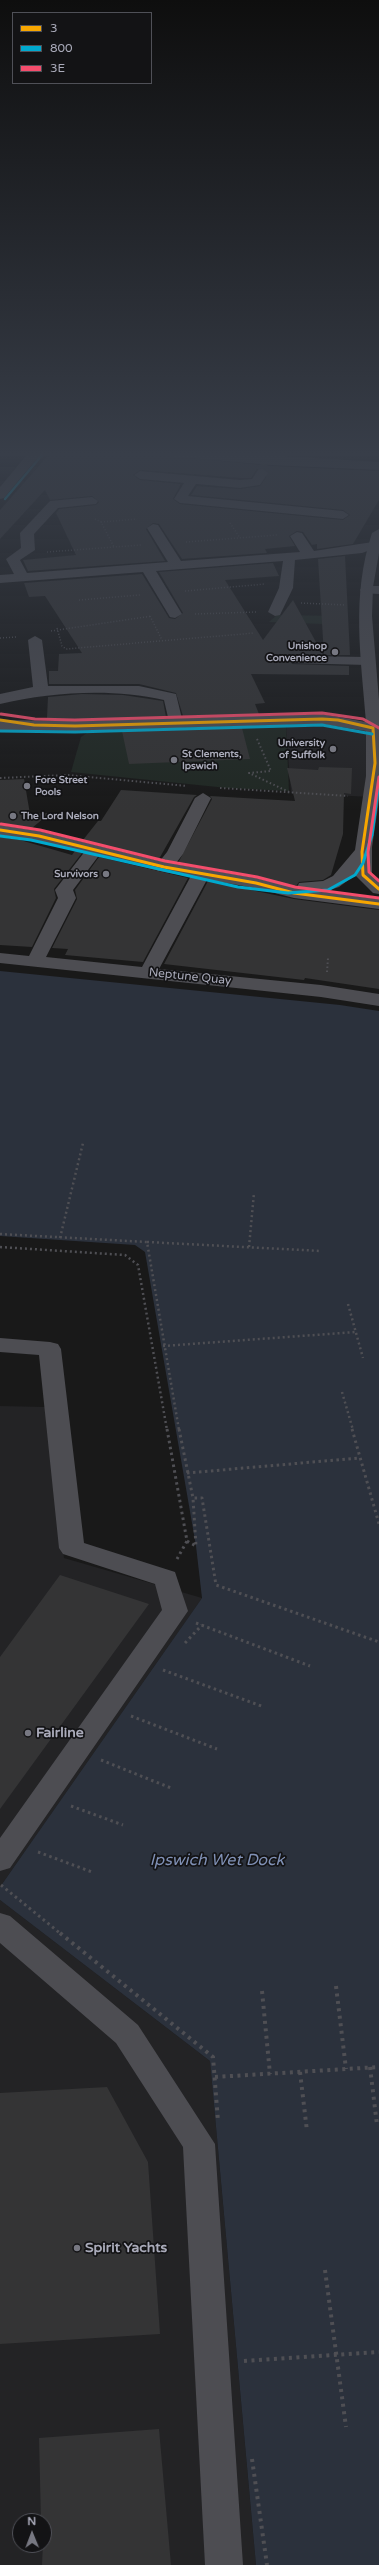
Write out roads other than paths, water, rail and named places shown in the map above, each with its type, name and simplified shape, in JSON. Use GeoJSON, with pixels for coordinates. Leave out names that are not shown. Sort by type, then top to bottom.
{"type":"FeatureCollection","features":[{"type":"Feature","properties":{"kind":"main road"},"geometry":{"type":"LineString","coordinates":[[367,571],[373,590],[367,661],[377,763],[362,852],[363,875],[379,889]]}},
{"type":"Feature","properties":{"kind":"main road"},"geometry":{"type":"LineString","coordinates":[[0,725],[174,724],[322,719],[373,728]]}},
{"type":"Feature","properties":{"kind":"main road"},"geometry":{"type":"LineString","coordinates":[[0,830],[39,836],[164,867],[201,874],[256,883],[312,888],[326,886],[340,881],[350,872],[362,852]]}},
{"type":"Feature","properties":{"kind":"main road"},"geometry":{"type":"LineString","coordinates":[[256,883],[294,893],[344,903],[379,904]]}},
{"type":"Feature","properties":{"kind":"street"},"geometry":{"type":"LineString","coordinates":[[19,571],[22,577]]}},
{"type":"Feature","properties":{"kind":"street"},"geometry":{"type":"LineString","coordinates":[[0,579],[109,571]]}},
{"type":"Feature","properties":{"kind":"street"},"geometry":{"type":"LineString","coordinates":[[149,571],[175,614]]}},
{"type":"Feature","properties":{"kind":"street"},"geometry":{"type":"LineString","coordinates":[[278,607],[288,571]]}},
{"type":"Feature","properties":{"kind":"street"},"geometry":{"type":"LineString","coordinates":[[34,637],[41,690]]}},
{"type":"Feature","properties":{"kind":"street"},"geometry":{"type":"LineString","coordinates":[[298,660],[367,661]]}},
{"type":"Feature","properties":{"kind":"street"},"geometry":{"type":"LineString","coordinates":[[0,699],[41,690],[139,690],[161,693],[173,699],[174,724]]}},
{"type":"Feature","properties":{"kind":"street"},"geometry":{"type":"LineString","coordinates":[[0,720],[34,725]]}},
{"type":"Feature","properties":{"kind":"street"},"geometry":{"type":"LineString","coordinates":[[164,867],[175,854],[203,798]]}},
{"type":"Feature","properties":{"kind":"street"},"geometry":{"type":"LineString","coordinates":[[35,962],[67,898],[64,890],[95,850]]}},
{"type":"Feature","properties":{"kind":"street"},"geometry":{"type":"LineString","coordinates":[[148,973],[201,874]]}},
{"type":"Feature","properties":{"kind":"street","name":"Neptune Quay"},"geometry":{"type":"LineString","coordinates":[[0,958],[321,992],[379,1000]]}},
{"type":"Feature","properties":{"kind":"street"},"geometry":{"type":"LineString","coordinates":[[0,1346],[50,1349],[72,1548],[166,1578],[175,1611],[0,1860]]}},
{"type":"Feature","properties":{"kind":"street"},"geometry":{"type":"LineString","coordinates":[[0,1925],[127,2034],[199,2144],[224,2565]]}},
{"type":"Feature","properties":{"kind":"water","name":"Ipswich Wet Dock"},"geometry":{"type":"Polygon","coordinates":[[[0,971],[340,1005],[379,1011],[379,2565],[256,2565],[210,2061],[0,1900],[0,1887],[202,1598],[196,1546],[145,1252],[135,1245],[0,1236],[0,971]]]}},
{"type":"Feature","properties":{"kind":"place","name":"Unishop Convenience"},"geometry":{"type":"Point","coordinates":[335,652]}},
{"type":"Feature","properties":{"kind":"place","name":"University of Suffolk"},"geometry":{"type":"Point","coordinates":[333,749]}},
{"type":"Feature","properties":{"kind":"place","name":"St Clements, Ipswich"},"geometry":{"type":"Point","coordinates":[174,760]}},
{"type":"Feature","properties":{"kind":"place","name":"Fore Street Pools"},"geometry":{"type":"Point","coordinates":[27,786]}},
{"type":"Feature","properties":{"kind":"place","name":"The Lord Nelson"},"geometry":{"type":"Point","coordinates":[13,816]}},
{"type":"Feature","properties":{"kind":"place","name":"Survivors"},"geometry":{"type":"Point","coordinates":[106,874]}},
{"type":"Feature","properties":{"kind":"place","name":"Fairline"},"geometry":{"type":"Point","coordinates":[28,1733]}},
{"type":"Feature","properties":{"kind":"place","name":"Spirit Yachts"},"geometry":{"type":"Point","coordinates":[77,2248]}}]}
